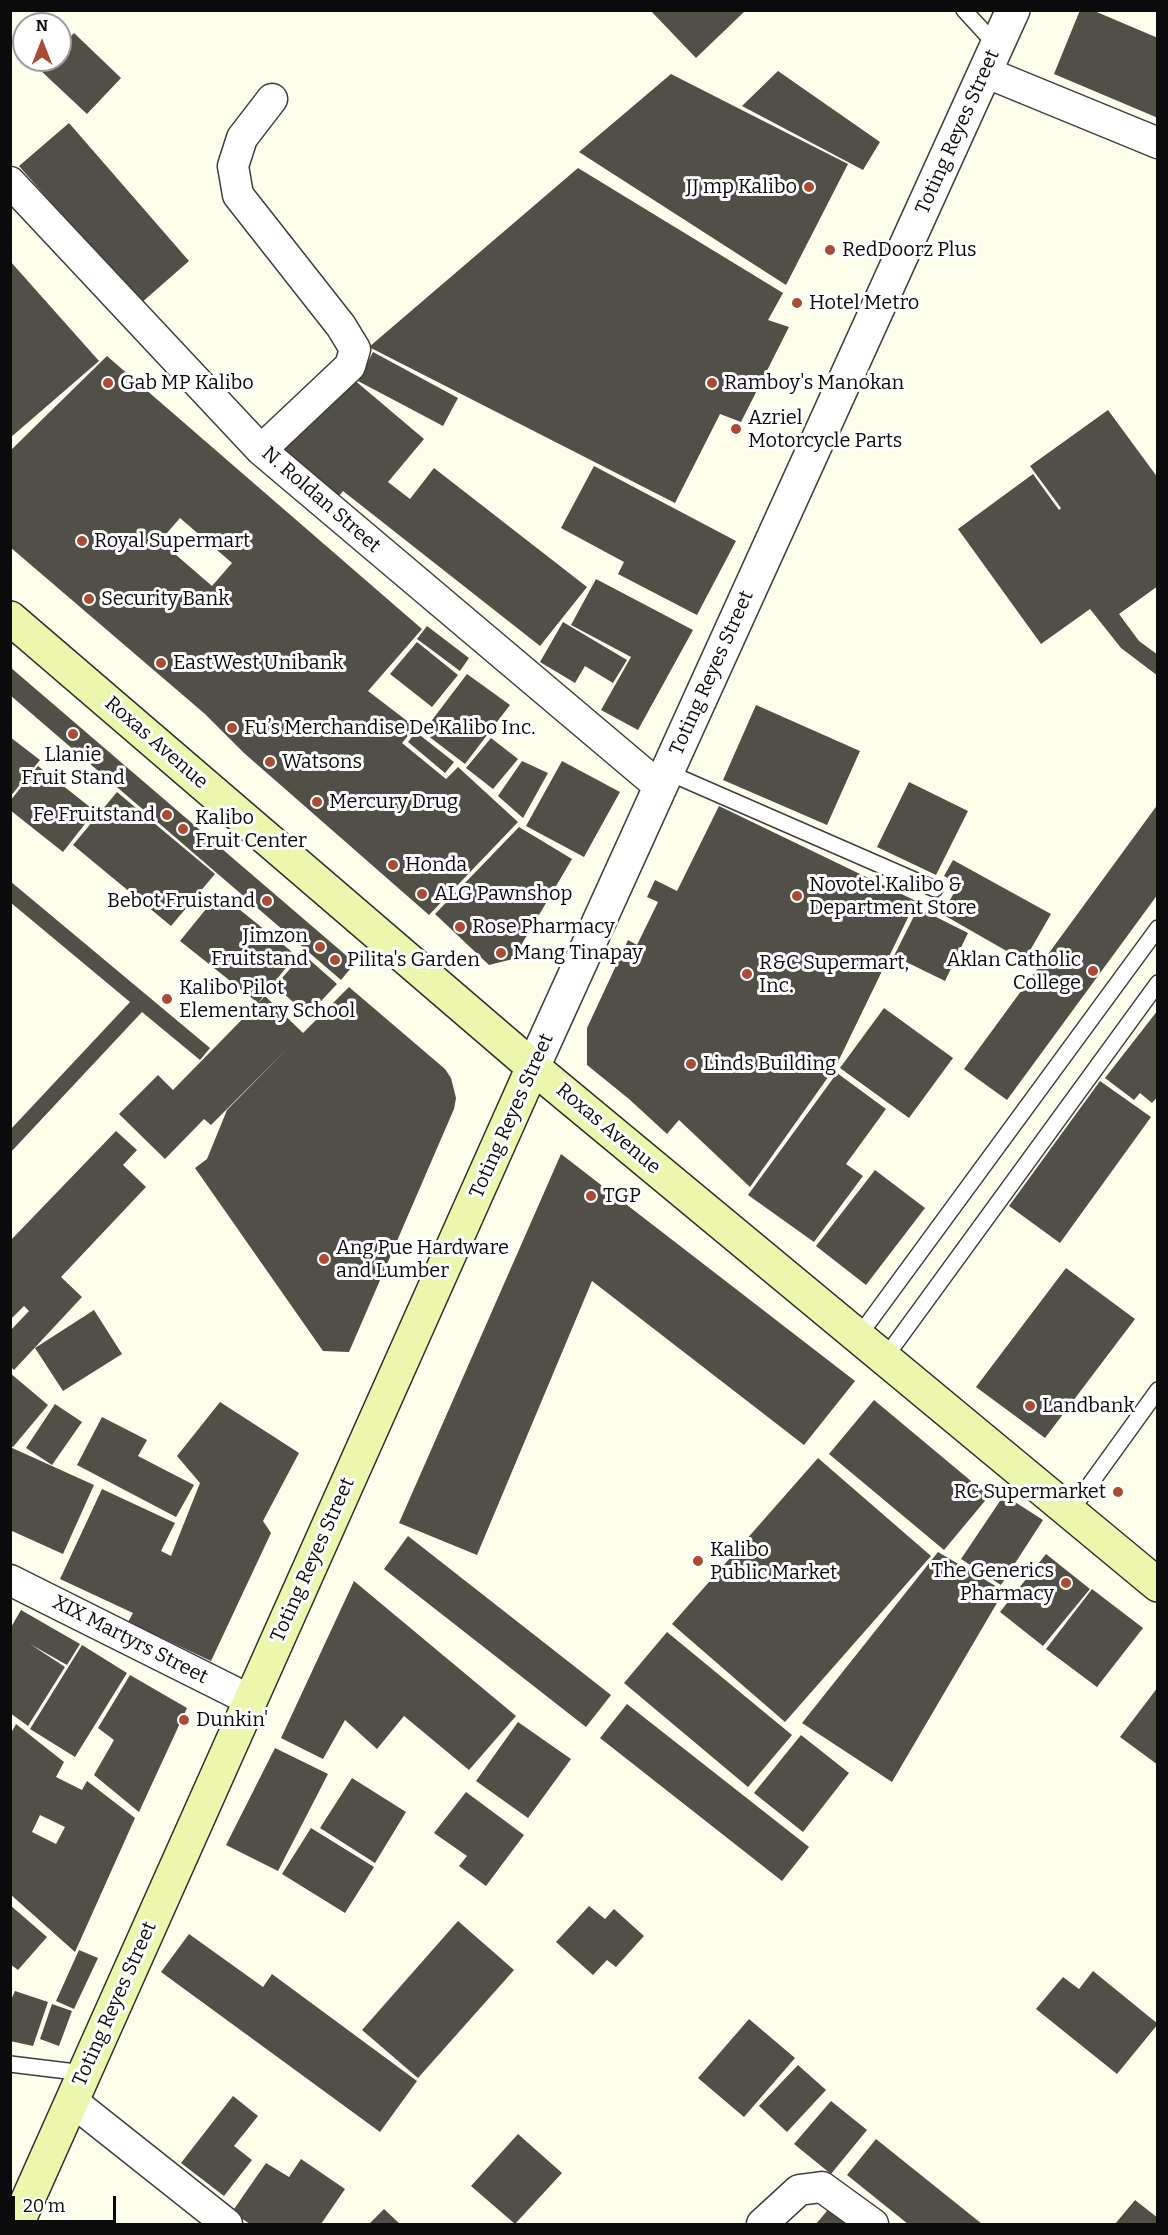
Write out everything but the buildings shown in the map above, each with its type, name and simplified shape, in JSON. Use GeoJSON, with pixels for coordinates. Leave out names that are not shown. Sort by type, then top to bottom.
{"type":"FeatureCollection","features":[{"type":"Feature","properties":{"kind":"main road","name":"Roxas Avenue"},"geometry":{"type":"LineString","coordinates":[[10,618],[533,1067],[1158,1585]]}},
{"type":"Feature","properties":{"kind":"main road","name":"Toting Reyes Street"},"geometry":{"type":"LineString","coordinates":[[17,2224],[533,1067]]}},
{"type":"Feature","properties":{"kind":"street","name":"Toting Reyes Street"},"geometry":{"type":"LineString","coordinates":[[533,1067],[1013,10]]}},
{"type":"Feature","properties":{"kind":"street"},"geometry":{"type":"LineString","coordinates":[[991,59],[1158,143]]}},
{"type":"Feature","properties":{"kind":"street"},"geometry":{"type":"LineString","coordinates":[[261,450],[350,366],[355,349],[341,326],[238,195],[233,166],[242,138],[272,99]]}},
{"type":"Feature","properties":{"kind":"street","name":"N. Roldan Street"},"geometry":{"type":"LineString","coordinates":[[10,182],[261,450],[664,780]]}},
{"type":"Feature","properties":{"kind":"street","name":"XIX Martyrs Street"},"geometry":{"type":"LineString","coordinates":[[10,1580],[250,1700]]}},
{"type":"Feature","properties":{"kind":"street"},"geometry":{"type":"LineString","coordinates":[[78,2087],[228,2224]]}},
{"type":"Feature","properties":{"kind":"street"},"geometry":{"type":"LineString","coordinates":[[762,2224],[799,2190],[822,2187],[873,2224]]}},
{"type":"Feature","properties":{"kind":"lane"},"geometry":{"type":"LineString","coordinates":[[964,10],[991,59]]}},
{"type":"Feature","properties":{"kind":"lane"},"geometry":{"type":"LineString","coordinates":[[664,780],[935,889]]}},
{"type":"Feature","properties":{"kind":"lane"},"geometry":{"type":"LineString","coordinates":[[858,1337],[1158,928]]}},
{"type":"Feature","properties":{"kind":"lane"},"geometry":{"type":"LineString","coordinates":[[884,1359],[1158,983]]}},
{"type":"Feature","properties":{"kind":"lane"},"geometry":{"type":"LineString","coordinates":[[1070,1512],[1158,1390]]}},
{"type":"Feature","properties":{"kind":"lane"},"geometry":{"type":"LineString","coordinates":[[10,2064],[78,2087]]}},
{"type":"Feature","properties":{"kind":"place","name":"JJ mp Kalibo"},"geometry":{"type":"Point","coordinates":[809,187]}},
{"type":"Feature","properties":{"kind":"place","name":"RedDoorz Plus"},"geometry":{"type":"Point","coordinates":[830,250]}},
{"type":"Feature","properties":{"kind":"place","name":"Hotel Metro"},"geometry":{"type":"Point","coordinates":[797,303]}},
{"type":"Feature","properties":{"kind":"place","name":"Gab MP Kalibo"},"geometry":{"type":"Point","coordinates":[108,383]}},
{"type":"Feature","properties":{"kind":"place","name":"Ramboy's Manokan"},"geometry":{"type":"Point","coordinates":[712,383]}},
{"type":"Feature","properties":{"kind":"place","name":"Azriel Motorcycle Parts"},"geometry":{"type":"Point","coordinates":[736,429]}},
{"type":"Feature","properties":{"kind":"place","name":"Royal Supermart"},"geometry":{"type":"Point","coordinates":[82,541]}},
{"type":"Feature","properties":{"kind":"place","name":"Security Bank"},"geometry":{"type":"Point","coordinates":[89,599]}},
{"type":"Feature","properties":{"kind":"place","name":"EastWest Unibank"},"geometry":{"type":"Point","coordinates":[161,663]}},
{"type":"Feature","properties":{"kind":"place","name":"Fu’s Merchandise De Kalibo Inc."},"geometry":{"type":"Point","coordinates":[232,728]}},
{"type":"Feature","properties":{"kind":"place","name":"Llanie Fruit Stand"},"geometry":{"type":"Point","coordinates":[73,734]}},
{"type":"Feature","properties":{"kind":"place","name":"Watsons"},"geometry":{"type":"Point","coordinates":[270,762]}},
{"type":"Feature","properties":{"kind":"place","name":"Mercury Drug"},"geometry":{"type":"Point","coordinates":[317,802]}},
{"type":"Feature","properties":{"kind":"place","name":"Fe Fruitstand"},"geometry":{"type":"Point","coordinates":[167,815]}},
{"type":"Feature","properties":{"kind":"place","name":"Kalibo Fruit Center"},"geometry":{"type":"Point","coordinates":[183,829]}},
{"type":"Feature","properties":{"kind":"place","name":"Honda"},"geometry":{"type":"Point","coordinates":[393,865]}},
{"type":"Feature","properties":{"kind":"place","name":"ALG Pawnshop"},"geometry":{"type":"Point","coordinates":[422,894]}},
{"type":"Feature","properties":{"kind":"place","name":"Novotel Kalibo & Department Store"},"geometry":{"type":"Point","coordinates":[797,896]}},
{"type":"Feature","properties":{"kind":"place","name":"Bebot Fruistand"},"geometry":{"type":"Point","coordinates":[267,901]}},
{"type":"Feature","properties":{"kind":"place","name":"Rose Pharmacy"},"geometry":{"type":"Point","coordinates":[460,927]}},
{"type":"Feature","properties":{"kind":"place","name":"Jimzon Fruitstand"},"geometry":{"type":"Point","coordinates":[320,947]}},
{"type":"Feature","properties":{"kind":"place","name":"Mang Tinapay"},"geometry":{"type":"Point","coordinates":[501,953]}},
{"type":"Feature","properties":{"kind":"place","name":"Pilita's Garden"},"geometry":{"type":"Point","coordinates":[335,960]}},
{"type":"Feature","properties":{"kind":"place","name":"Aklan Catholic College"},"geometry":{"type":"Point","coordinates":[1093,971]}},
{"type":"Feature","properties":{"kind":"place","name":"R&C Supermart, Inc."},"geometry":{"type":"Point","coordinates":[747,974]}},
{"type":"Feature","properties":{"kind":"place","name":"Kalibo Pilot Elementary School"},"geometry":{"type":"Point","coordinates":[167,999]}},
{"type":"Feature","properties":{"kind":"place","name":"Linds Building"},"geometry":{"type":"Point","coordinates":[691,1064]}},
{"type":"Feature","properties":{"kind":"place","name":"TGP"},"geometry":{"type":"Point","coordinates":[591,1196]}},
{"type":"Feature","properties":{"kind":"place","name":"Ang Pue Hardware and Lumber"},"geometry":{"type":"Point","coordinates":[324,1259]}},
{"type":"Feature","properties":{"kind":"place","name":"Landbank"},"geometry":{"type":"Point","coordinates":[1030,1406]}},
{"type":"Feature","properties":{"kind":"place","name":"RC Supermarket"},"geometry":{"type":"Point","coordinates":[1118,1492]}},
{"type":"Feature","properties":{"kind":"place","name":"Kalibo Public Market"},"geometry":{"type":"Point","coordinates":[698,1561]}},
{"type":"Feature","properties":{"kind":"place","name":"The Generics Pharmacy"},"geometry":{"type":"Point","coordinates":[1066,1583]}},
{"type":"Feature","properties":{"kind":"place","name":"Dunkin'"},"geometry":{"type":"Point","coordinates":[184,1720]}}]}
